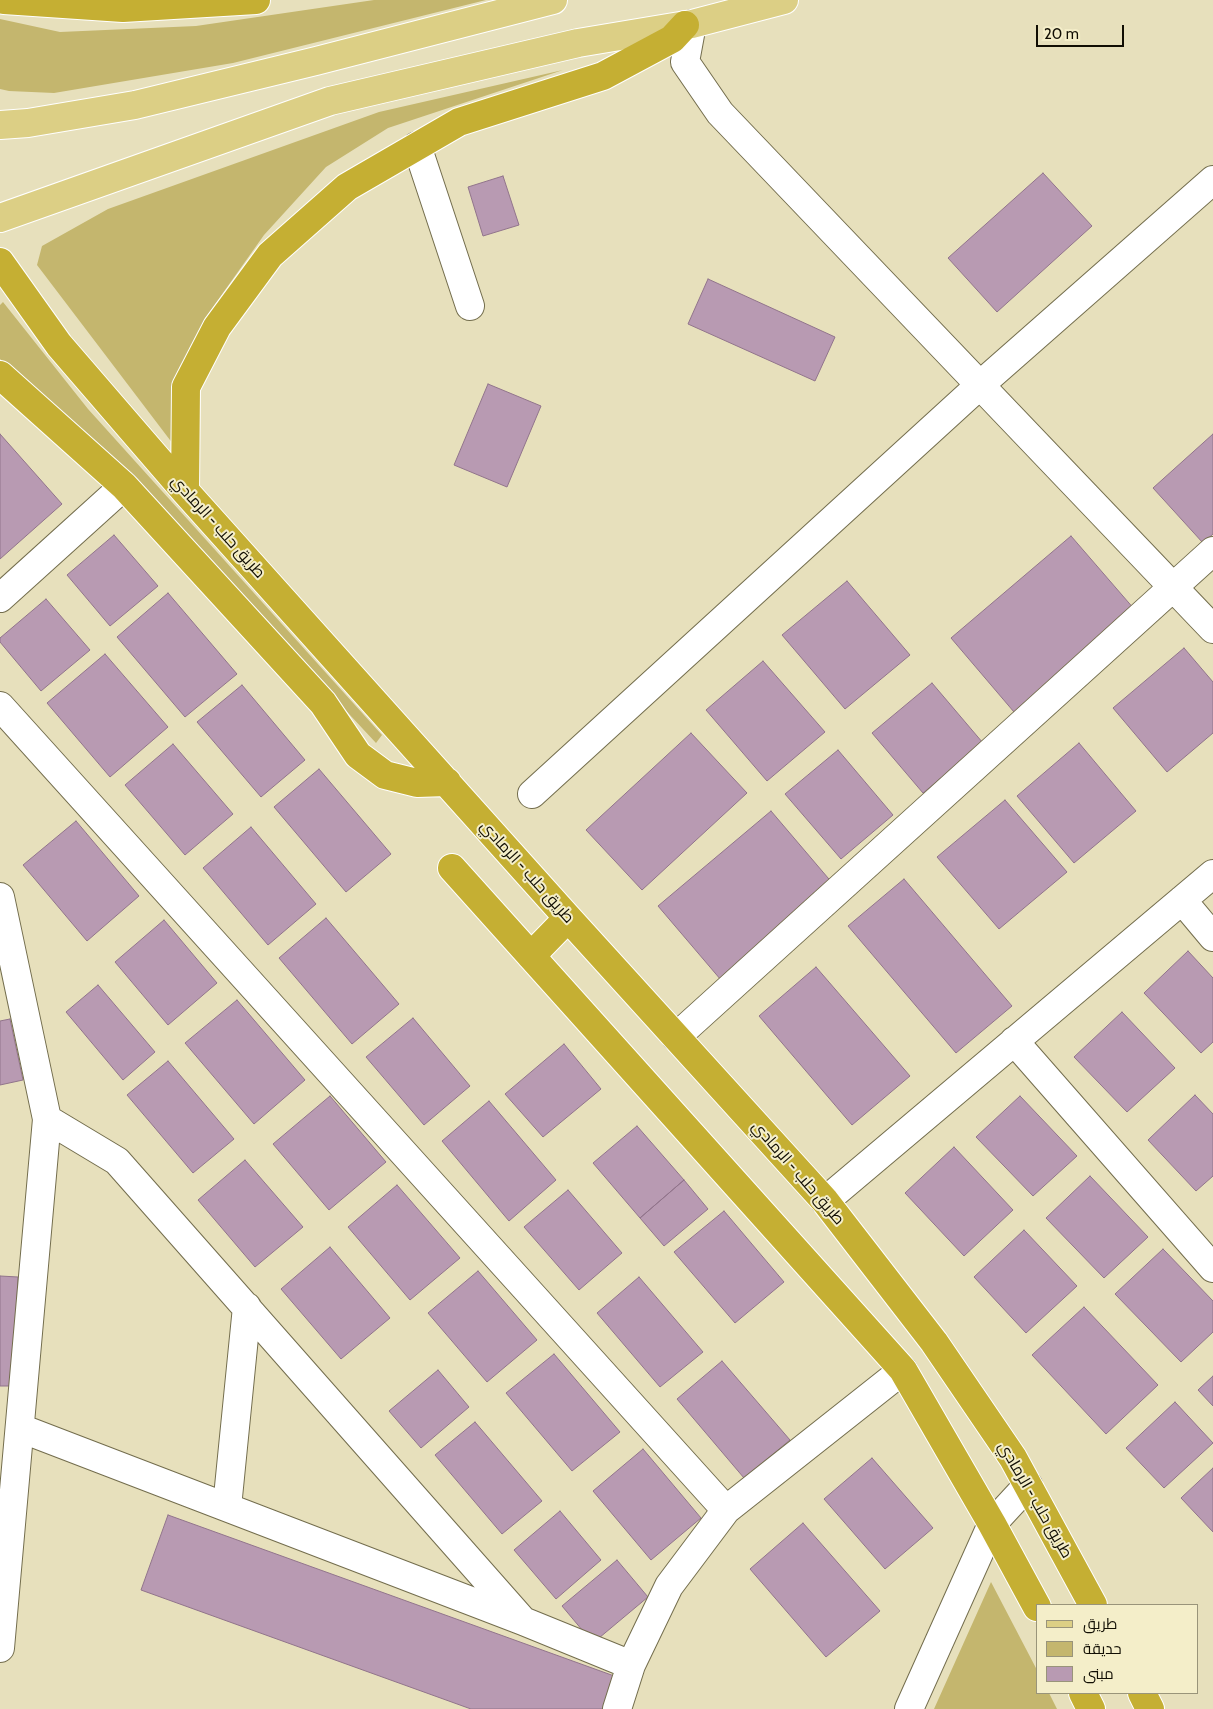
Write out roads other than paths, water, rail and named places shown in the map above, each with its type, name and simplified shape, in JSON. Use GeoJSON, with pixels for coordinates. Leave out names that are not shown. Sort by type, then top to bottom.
{"type":"FeatureCollection","features":[{"type":"Feature","properties":{"kind":"highway"},"geometry":{"type":"LineString","coordinates":[[4,0],[123,8],[256,0]]}},
{"type":"Feature","properties":{"kind":"highway"},"geometry":{"type":"LineString","coordinates":[[185,491],[186,387],[217,327],[270,255],[347,187],[459,122],[603,76],[672,39],[689,25]]}},
{"type":"Feature","properties":{"kind":"highway","name":"طريق حلب - الرمادي"},"geometry":{"type":"LineString","coordinates":[[0,262],[59,345],[185,491],[825,1201],[934,1342],[1013,1458],[1093,1604]]}},
{"type":"Feature","properties":{"kind":"highway"},"geometry":{"type":"LineString","coordinates":[[0,375],[124,486],[323,703],[358,755],[386,775],[417,783],[447,782]]}},
{"type":"Feature","properties":{"kind":"highway"},"geometry":{"type":"LineString","coordinates":[[452,868],[903,1370],[992,1524],[1036,1605]]}},
{"type":"Feature","properties":{"kind":"highway"},"geometry":{"type":"LineString","coordinates":[[531,956],[568,918]]}},
{"type":"Feature","properties":{"kind":"highway"},"geometry":{"type":"LineString","coordinates":[[1084,1694],[1091,1709]]}},
{"type":"Feature","properties":{"kind":"highway"},"geometry":{"type":"LineString","coordinates":[[1142,1694],[1150,1709]]}},
{"type":"Feature","properties":{"kind":"main road"},"geometry":{"type":"LineString","coordinates":[[0,125],[28,123],[135,105],[316,62],[553,0]]}},
{"type":"Feature","properties":{"kind":"main road"},"geometry":{"type":"LineString","coordinates":[[0,218],[330,101],[578,43],[689,25],[784,0]]}},
{"type":"Feature","properties":{"kind":"street"},"geometry":{"type":"LineString","coordinates":[[689,25],[685,62],[720,113],[1213,629]]}},
{"type":"Feature","properties":{"kind":"street"},"geometry":{"type":"LineString","coordinates":[[417,146],[470,306]]}},
{"type":"Feature","properties":{"kind":"street"},"geometry":{"type":"LineString","coordinates":[[532,794],[980,385],[1213,180]]}},
{"type":"Feature","properties":{"kind":"street"},"geometry":{"type":"LineString","coordinates":[[0,598],[124,486]]}},
{"type":"Feature","properties":{"kind":"street"},"geometry":{"type":"LineString","coordinates":[[676,1037],[1213,551]]}},
{"type":"Feature","properties":{"kind":"street"},"geometry":{"type":"LineString","coordinates":[[0,706],[726,1510]]}},
{"type":"Feature","properties":{"kind":"street"},"geometry":{"type":"LineString","coordinates":[[825,1201],[1213,874]]}},
{"type":"Feature","properties":{"kind":"street"},"geometry":{"type":"LineString","coordinates":[[0,897],[47,1119],[0,1648]]}},
{"type":"Feature","properties":{"kind":"street"},"geometry":{"type":"LineString","coordinates":[[1182,900],[1213,937]]}},
{"type":"Feature","properties":{"kind":"street"},"geometry":{"type":"LineString","coordinates":[[1014,1041],[1213,1268]]}},
{"type":"Feature","properties":{"kind":"street"},"geometry":{"type":"LineString","coordinates":[[47,1119],[117,1161],[523,1621]]}},
{"type":"Feature","properties":{"kind":"street"},"geometry":{"type":"LineString","coordinates":[[227,1508],[247,1308]]}},
{"type":"Feature","properties":{"kind":"street"},"geometry":{"type":"LineString","coordinates":[[617,1709],[630,1665],[669,1586],[726,1510],[903,1370]]}},
{"type":"Feature","properties":{"kind":"street"},"geometry":{"type":"LineString","coordinates":[[20,1428],[523,1621],[630,1665]]}},
{"type":"Feature","properties":{"kind":"street"},"geometry":{"type":"LineString","coordinates":[[909,1709],[992,1524],[1028,1485]]}}]}
